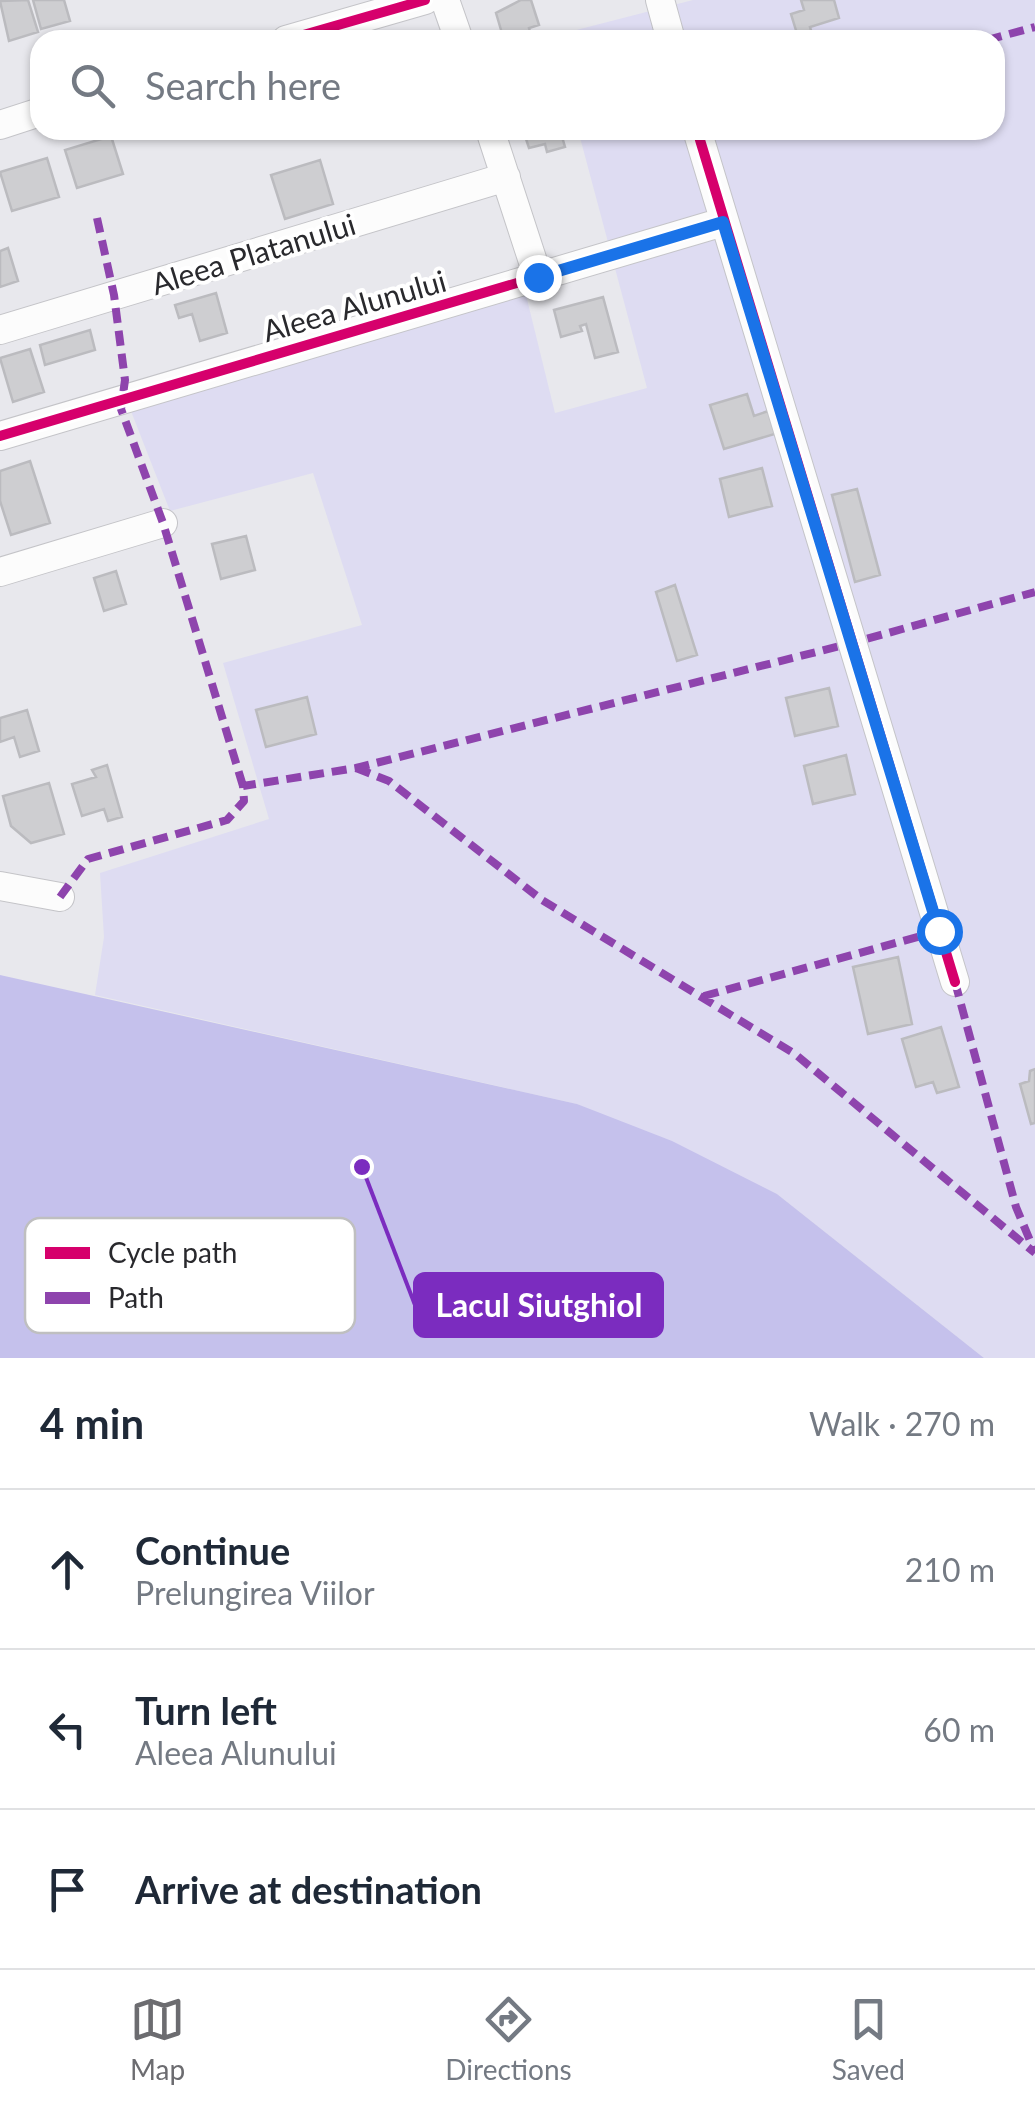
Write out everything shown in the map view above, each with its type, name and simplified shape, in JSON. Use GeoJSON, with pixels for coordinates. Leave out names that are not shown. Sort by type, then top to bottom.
{"type":"FeatureCollection","features":[{"type":"Feature","properties":{"kind":"street"},"geometry":{"type":"LineString","coordinates":[[321,30],[425,0]]}},
{"type":"Feature","properties":{"kind":"street"},"geometry":{"type":"LineString","coordinates":[[444,0],[454,30]]}},
{"type":"Feature","properties":{"kind":"street"},"geometry":{"type":"LineString","coordinates":[[660,0],[668,30]]}},
{"type":"Feature","properties":{"kind":"street"},"geometry":{"type":"LineString","coordinates":[[0,124],[30,115]]}},
{"type":"Feature","properties":{"kind":"street"},"geometry":{"type":"LineString","coordinates":[[493,140],[538,277]]}},
{"type":"Feature","properties":{"kind":"street"},"geometry":{"type":"LineString","coordinates":[[700,140],[954,982]]}},
{"type":"Feature","properties":{"kind":"street","name":"Aleea Platanului"},"geometry":{"type":"LineString","coordinates":[[0,330],[506,177]]}},
{"type":"Feature","properties":{"kind":"street","name":"Aleea Alunului"},"geometry":{"type":"LineString","coordinates":[[0,436],[723,222]]}},
{"type":"Feature","properties":{"kind":"street"},"geometry":{"type":"LineString","coordinates":[[0,572],[162,523]]}},
{"type":"Feature","properties":{"kind":"street"},"geometry":{"type":"LineString","coordinates":[[0,886],[60,898]]}},
{"type":"Feature","properties":{"kind":"shaded area"},"geometry":{"type":"Polygon","coordinates":[[[693,0],[1035,0],[1035,1358],[984,1358],[777,1194],[577,1104],[95,995],[104,937],[100,873],[269,819],[223,663],[362,625],[313,473],[170,511],[129,406],[525,291],[555,413],[647,388],[581,140],[1005,140],[1005,30],[576,30],[693,0]]]}},
{"type":"Feature","properties":{"kind":"shaded area"},"geometry":{"type":"Polygon","coordinates":[[[0,975],[577,1104],[672,1141],[777,1194],[984,1358],[0,1358],[0,975]]]}},
{"type":"Feature","properties":{"kind":"building"},"geometry":{"type":"Polygon","coordinates":[[[28,0],[37,30],[9,41],[0,1],[28,0]]]}},
{"type":"Feature","properties":{"kind":"building"},"geometry":{"type":"Polygon","coordinates":[[[33,0],[64,0],[70,21],[41,29],[33,0]]]}},
{"type":"Feature","properties":{"kind":"building"},"geometry":{"type":"Polygon","coordinates":[[[521,0],[531,0],[539,25],[530,30],[501,30],[496,13],[521,0]]]}},
{"type":"Feature","properties":{"kind":"building"},"geometry":{"type":"Polygon","coordinates":[[[801,0],[834,0],[839,18],[810,27],[811,30],[796,30],[791,14],[804,10],[801,0]]]}},
{"type":"Feature","properties":{"kind":"building"},"geometry":{"type":"Polygon","coordinates":[[[112,140],[123,174],[77,188],[65,150],[112,140]]]}},
{"type":"Feature","properties":{"kind":"building"},"geometry":{"type":"Polygon","coordinates":[[[526,140],[563,140],[565,147],[547,152],[545,144],[529,148],[526,140]]]}},
{"type":"Feature","properties":{"kind":"building"},"geometry":{"type":"Polygon","coordinates":[[[47,158],[59,197],[12,211],[0,172],[47,158]]]}},
{"type":"Feature","properties":{"kind":"building"},"geometry":{"type":"Polygon","coordinates":[[[320,160],[333,204],[285,219],[271,175],[320,160]]]}},
{"type":"Feature","properties":{"kind":"building"},"geometry":{"type":"Polygon","coordinates":[[[8,248],[18,281],[0,287],[0,251],[8,248]]]}},
{"type":"Feature","properties":{"kind":"building"},"geometry":{"type":"Polygon","coordinates":[[[216,293],[227,333],[200,341],[192,314],[179,318],[175,305],[216,293]]]}},
{"type":"Feature","properties":{"kind":"building"},"geometry":{"type":"Polygon","coordinates":[[[603,297],[618,352],[595,358],[586,324],[580,326],[582,331],[561,337],[554,310],[603,297]]]}},
{"type":"Feature","properties":{"kind":"building"},"geometry":{"type":"Polygon","coordinates":[[[90,330],[95,350],[45,365],[40,345],[90,330]]]}},
{"type":"Feature","properties":{"kind":"building"},"geometry":{"type":"Polygon","coordinates":[[[30,349],[44,392],[13,402],[0,358],[30,349]]]}},
{"type":"Feature","properties":{"kind":"building"},"geometry":{"type":"Polygon","coordinates":[[[747,394],[754,416],[771,410],[778,433],[724,449],[710,405],[747,394]]]}},
{"type":"Feature","properties":{"kind":"building"},"geometry":{"type":"Polygon","coordinates":[[[30,461],[50,523],[11,535],[0,501],[0,471],[30,461]]]}},
{"type":"Feature","properties":{"kind":"building"},"geometry":{"type":"Polygon","coordinates":[[[762,468],[772,506],[729,517],[720,479],[762,468]]]}},
{"type":"Feature","properties":{"kind":"building"},"geometry":{"type":"Polygon","coordinates":[[[857,489],[880,575],[855,582],[832,495],[857,489]]]}},
{"type":"Feature","properties":{"kind":"building"},"geometry":{"type":"Polygon","coordinates":[[[246,536],[255,570],[221,579],[212,544],[246,536]]]}},
{"type":"Feature","properties":{"kind":"building"},"geometry":{"type":"Polygon","coordinates":[[[116,571],[126,604],[104,611],[94,578],[116,571]]]}},
{"type":"Feature","properties":{"kind":"building"},"geometry":{"type":"Polygon","coordinates":[[[675,585],[697,655],[677,661],[656,592],[675,585]]]}},
{"type":"Feature","properties":{"kind":"building"},"geometry":{"type":"Polygon","coordinates":[[[829,688],[838,726],[795,736],[786,698],[829,688]]]}},
{"type":"Feature","properties":{"kind":"building"},"geometry":{"type":"Polygon","coordinates":[[[307,697],[316,734],[266,747],[256,710],[307,697]]]}},
{"type":"Feature","properties":{"kind":"building"},"geometry":{"type":"Polygon","coordinates":[[[27,710],[39,751],[20,757],[14,737],[0,742],[0,718],[27,710]]]}},
{"type":"Feature","properties":{"kind":"building"},"geometry":{"type":"Polygon","coordinates":[[[846,755],[855,794],[813,804],[804,766],[846,755]]]}},
{"type":"Feature","properties":{"kind":"building"},"geometry":{"type":"Polygon","coordinates":[[[107,765],[122,817],[108,821],[104,809],[82,816],[72,784],[96,777],[92,770],[107,765]]]}},
{"type":"Feature","properties":{"kind":"building"},"geometry":{"type":"Polygon","coordinates":[[[49,783],[64,834],[31,843],[11,826],[3,796],[49,783]]]}},
{"type":"Feature","properties":{"kind":"building"},"geometry":{"type":"Polygon","coordinates":[[[898,957],[912,1024],[868,1034],[853,967],[898,957]]]}},
{"type":"Feature","properties":{"kind":"building"},"geometry":{"type":"Polygon","coordinates":[[[941,1027],[959,1087],[937,1093],[933,1082],[916,1087],[902,1039],[941,1027]]]}},
{"type":"Feature","properties":{"kind":"building"},"geometry":{"type":"Polygon","coordinates":[[[1035,1069],[1035,1123],[1031,1124],[1020,1084],[1029,1081],[1030,1071],[1035,1069]]]}},
{"type":"Feature","properties":{"kind":"marked path"},"geometry":{"type":"LineString","coordinates":[[1005,35],[1035,27]]}},
{"type":"Feature","properties":{"kind":"marked path"},"geometry":{"type":"LineString","coordinates":[[97,218],[114,295],[125,380],[121,409],[163,523],[243,786]]}},
{"type":"Feature","properties":{"kind":"marked path"},"geometry":{"type":"LineString","coordinates":[[60,897],[88,859],[227,820],[244,801],[243,786],[356,768],[852,643],[1035,592]]}},
{"type":"Feature","properties":{"kind":"marked path"},"geometry":{"type":"LineString","coordinates":[[356,768],[389,781],[542,900],[795,1054],[1035,1253]]}},
{"type":"Feature","properties":{"kind":"marked path"},"geometry":{"type":"LineString","coordinates":[[704,996],[939,931]]}},
{"type":"Feature","properties":{"kind":"marked path"},"geometry":{"type":"LineString","coordinates":[[955,982],[1016,1207],[1034,1250]]}},
{"type":"Feature","properties":{"kind":"cycle path"},"geometry":{"type":"LineString","coordinates":[[321,30],[425,0]]}},
{"type":"Feature","properties":{"kind":"cycle path"},"geometry":{"type":"LineString","coordinates":[[700,140],[955,982]]}},
{"type":"Feature","properties":{"kind":"cycle path"},"geometry":{"type":"LineString","coordinates":[[0,436],[723,222]]}},
{"type":"Feature","properties":{"kind":"place","name":"Lacul Siutghiol"},"geometry":{"type":"Point","coordinates":[362,1167]}},
{"type":"Feature","properties":{"kind":"route"},"geometry":{"type":"LineString","coordinates":[[538,277],[723,222],[939,931]]}}]}
